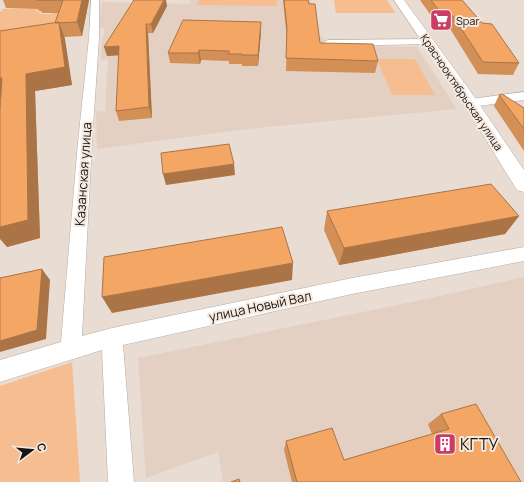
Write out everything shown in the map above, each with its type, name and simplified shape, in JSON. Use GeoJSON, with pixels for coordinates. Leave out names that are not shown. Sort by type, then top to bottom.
{"type":"FeatureCollection","features":[{"type":"Feature","properties":{"kind":"street","name":"Казанская улица"},"geometry":{"type":"LineString","coordinates":[[71,349],[84,142],[94,38],[95,0]]}},
{"type":"Feature","properties":{"kind":"street","name":"Краснооктябрьская улица"},"geometry":{"type":"LineString","coordinates":[[399,0],[471,103],[524,185]]}},
{"type":"Feature","properties":{"kind":"street"},"geometry":{"type":"LineString","coordinates":[[328,43],[429,42]]}},
{"type":"Feature","properties":{"kind":"street"},"geometry":{"type":"LineString","coordinates":[[471,103],[524,96]]}},
{"type":"Feature","properties":{"kind":"street","name":"улица Новый Вал"},"geometry":{"type":"LineString","coordinates":[[0,371],[112,338],[352,286],[524,254]]}},
{"type":"Feature","properties":{"kind":"street"},"geometry":{"type":"LineString","coordinates":[[112,338],[122,482]]}},
{"type":"Feature","properties":{"kind":"shaded area"},"geometry":{"type":"Polygon","coordinates":[[[63,0],[56,36],[0,44],[0,12],[3,9],[38,9],[36,11],[41,12],[39,14],[51,14],[63,0]]]}},
{"type":"Feature","properties":{"kind":"shaded area"},"geometry":{"type":"Polygon","coordinates":[[[191,0],[311,0],[318,34],[332,46],[417,47],[457,109],[247,129],[97,149],[96,112],[105,111],[108,59],[101,60],[102,41],[105,29],[99,27],[102,2],[189,4],[191,0]]]}},
{"type":"Feature","properties":{"kind":"shaded area"},"geometry":{"type":"Polygon","coordinates":[[[199,0],[277,0],[277,6],[197,5],[199,0]]]}},
{"type":"Feature","properties":{"kind":"shaded area"},"geometry":{"type":"Polygon","coordinates":[[[334,0],[387,0],[395,13],[336,13],[334,0]]]}},
{"type":"Feature","properties":{"kind":"shaded area"},"geometry":{"type":"Polygon","coordinates":[[[377,59],[415,59],[435,95],[392,95],[377,59]]]}},
{"type":"Feature","properties":{"kind":"shaded area"},"geometry":{"type":"Polygon","coordinates":[[[524,277],[524,482],[223,482],[218,452],[146,478],[138,358],[417,301],[524,277]]]}},
{"type":"Feature","properties":{"kind":"shaded area"},"geometry":{"type":"Polygon","coordinates":[[[72,362],[80,482],[0,482],[0,386],[72,362]]]}},
{"type":"Feature","properties":{"kind":"building"},"geometry":{"type":"Polygon","coordinates":[[[63,0],[82,0],[77,22],[55,23],[63,0]]]}},
{"type":"Feature","properties":{"kind":"building"},"geometry":{"type":"Polygon","coordinates":[[[134,0],[164,0],[151,24],[146,24],[149,107],[116,111],[119,46],[104,47],[134,0]]]}},
{"type":"Feature","properties":{"kind":"building"},"geometry":{"type":"Polygon","coordinates":[[[284,0],[308,0],[309,4],[315,4],[320,43],[373,44],[378,61],[286,58],[287,28],[284,0]]]}},
{"type":"Feature","properties":{"kind":"building"},"geometry":{"type":"Polygon","coordinates":[[[431,0],[462,0],[482,23],[492,24],[519,63],[483,62],[453,16],[443,16],[431,0]]]}},
{"type":"Feature","properties":{"kind":"building"},"geometry":{"type":"Polygon","coordinates":[[[183,20],[261,22],[258,55],[229,54],[229,51],[199,50],[198,53],[168,53],[183,20]]]}},
{"type":"Feature","properties":{"kind":"building"},"geometry":{"type":"Polygon","coordinates":[[[59,22],[65,67],[26,74],[28,220],[0,227],[0,110],[2,78],[0,78],[0,31],[59,22]]]}},
{"type":"Feature","properties":{"kind":"building"},"geometry":{"type":"Polygon","coordinates":[[[502,94],[524,108],[524,129],[499,95],[502,94]]]}},
{"type":"Feature","properties":{"kind":"building"},"geometry":{"type":"Polygon","coordinates":[[[229,144],[234,164],[163,174],[161,153],[229,144]]]}},
{"type":"Feature","properties":{"kind":"building"},"geometry":{"type":"Polygon","coordinates":[[[491,184],[519,216],[344,248],[327,211],[491,184]]]}},
{"type":"Feature","properties":{"kind":"building"},"geometry":{"type":"Polygon","coordinates":[[[282,227],[293,263],[102,297],[104,257],[282,227]]]}},
{"type":"Feature","properties":{"kind":"building"},"geometry":{"type":"Polygon","coordinates":[[[42,269],[37,330],[0,341],[0,278],[42,269]]]}},
{"type":"Feature","properties":{"kind":"building","name":"КГТУ"},"geometry":{"type":"Polygon","coordinates":[[[476,404],[521,482],[297,482],[286,441],[332,428],[344,460],[449,429],[441,414],[476,404]]]}},
{"type":"Feature","properties":{"kind":"building"},"geometry":{"type":"Polygon","coordinates":[[[239,479],[240,482],[231,482],[239,479]]]}},
{"type":"Feature","properties":{"kind":"place","name":"Spar"},"geometry":{"type":"Point","coordinates":[441,20]}},
{"type":"Feature","properties":{"kind":"place","name":"КГТУ"},"geometry":{"type":"Point","coordinates":[445,444]}}]}
